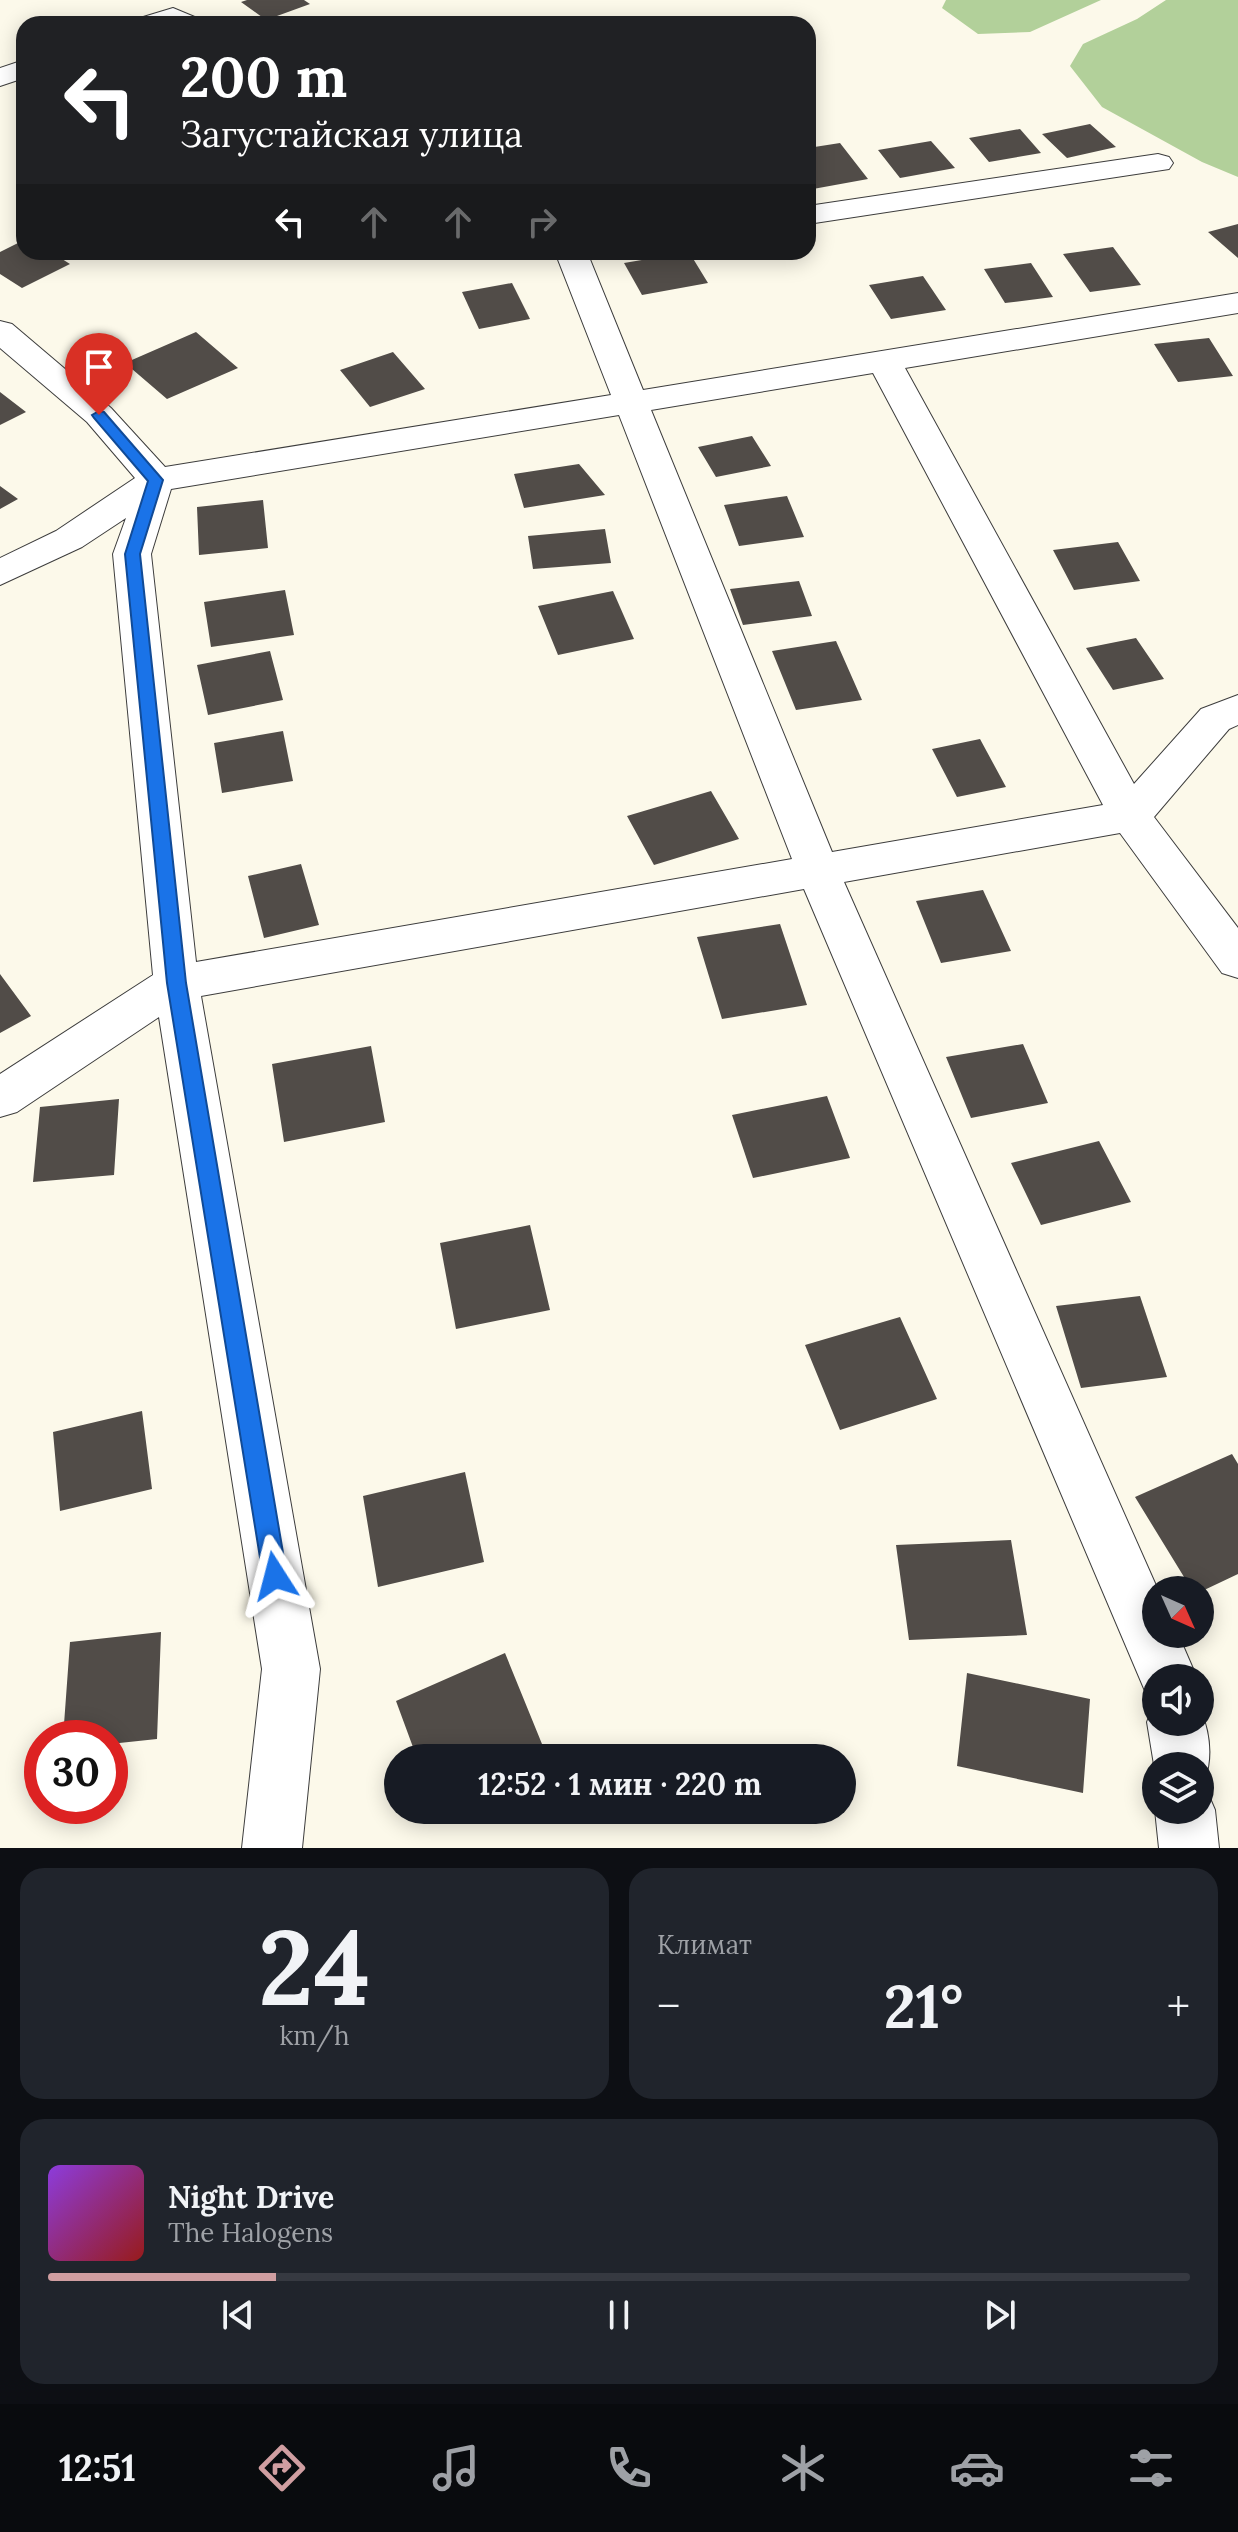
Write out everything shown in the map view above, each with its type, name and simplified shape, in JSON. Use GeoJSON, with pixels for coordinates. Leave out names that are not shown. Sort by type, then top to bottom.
{"type":"FeatureCollection","features":[{"type":"Feature","properties":{"kind":"street"},"geometry":{"type":"LineString","coordinates":[[816,214],[1158,163]]}},
{"type":"Feature","properties":{"kind":"street"},"geometry":{"type":"LineString","coordinates":[[574,260],[818,871],[1162,1664]]}},
{"type":"Feature","properties":{"kind":"street"},"geometry":{"type":"LineString","coordinates":[[0,573],[69,539],[156,480],[629,400],[1238,303]]}},
{"type":"Feature","properties":{"kind":"street"},"geometry":{"type":"LineString","coordinates":[[0,331],[99,415],[156,480]]}},
{"type":"Feature","properties":{"kind":"street"},"geometry":{"type":"LineString","coordinates":[[884,361],[1130,816],[1238,961]]}},
{"type":"Feature","properties":{"kind":"street"},"geometry":{"type":"LineString","coordinates":[[156,480],[132,554],[176,983],[291,1669],[272,1848]]}},
{"type":"Feature","properties":{"kind":"street"},"geometry":{"type":"LineString","coordinates":[[0,1098],[176,983],[1130,816],[1215,719],[1238,709]]}},
{"type":"Feature","properties":{"kind":"street"},"geometry":{"type":"LineString","coordinates":[[1186,1824],[1189,1848]]}},
{"type":"Feature","properties":{"kind":"green space"},"geometry":{"type":"Polygon","coordinates":[[[946,0],[1101,0],[1030,32],[978,34],[942,8],[946,0]]]}},
{"type":"Feature","properties":{"kind":"green space"},"geometry":{"type":"Polygon","coordinates":[[[1166,0],[1238,0],[1238,177],[1202,162],[1102,107],[1070,66],[1083,44],[1137,19],[1166,0]]]}},
{"type":"Feature","properties":{"kind":"building"},"geometry":{"type":"Polygon","coordinates":[[[304,0],[310,4],[277,16],[260,16],[241,2],[304,0]]]}},
{"type":"Feature","properties":{"kind":"building"},"geometry":{"type":"Polygon","coordinates":[[[1090,124],[1116,147],[1067,158],[1042,134],[1090,124]]]}},
{"type":"Feature","properties":{"kind":"building"},"geometry":{"type":"Polygon","coordinates":[[[1020,129],[1041,153],[989,162],[969,138],[1020,129]]]}},
{"type":"Feature","properties":{"kind":"building"},"geometry":{"type":"Polygon","coordinates":[[[931,141],[955,168],[900,178],[878,150],[931,141]]]}},
{"type":"Feature","properties":{"kind":"building"},"geometry":{"type":"Polygon","coordinates":[[[840,143],[868,179],[816,188],[816,147],[840,143]]]}},
{"type":"Feature","properties":{"kind":"building"},"geometry":{"type":"Polygon","coordinates":[[[1238,224],[1238,258],[1208,232],[1238,224]]]}},
{"type":"Feature","properties":{"kind":"building"},"geometry":{"type":"Polygon","coordinates":[[[16,244],[16,260],[64,260],[70,264],[22,288],[0,274],[0,252],[16,244]]]}},
{"type":"Feature","properties":{"kind":"building"},"geometry":{"type":"Polygon","coordinates":[[[1113,247],[1141,285],[1090,292],[1063,254],[1113,247]]]}},
{"type":"Feature","properties":{"kind":"building"},"geometry":{"type":"Polygon","coordinates":[[[694,260],[708,283],[642,295],[624,263],[694,260]]]}},
{"type":"Feature","properties":{"kind":"building"},"geometry":{"type":"Polygon","coordinates":[[[1031,263],[1053,297],[1005,303],[984,269],[1031,263]]]}},
{"type":"Feature","properties":{"kind":"building"},"geometry":{"type":"Polygon","coordinates":[[[923,276],[946,310],[891,319],[869,285],[923,276]]]}},
{"type":"Feature","properties":{"kind":"building"},"geometry":{"type":"Polygon","coordinates":[[[512,283],[530,319],[479,329],[462,292],[512,283]]]}},
{"type":"Feature","properties":{"kind":"building"},"geometry":{"type":"Polygon","coordinates":[[[196,332],[238,368],[167,399],[125,363],[196,332]]]}},
{"type":"Feature","properties":{"kind":"building"},"geometry":{"type":"Polygon","coordinates":[[[1209,338],[1233,376],[1178,382],[1154,344],[1209,338]]]}},
{"type":"Feature","properties":{"kind":"building"},"geometry":{"type":"Polygon","coordinates":[[[393,352],[425,389],[370,407],[340,370],[393,352]]]}},
{"type":"Feature","properties":{"kind":"building"},"geometry":{"type":"Polygon","coordinates":[[[0,392],[26,412],[0,425],[0,392]]]}},
{"type":"Feature","properties":{"kind":"building"},"geometry":{"type":"Polygon","coordinates":[[[752,436],[771,466],[716,477],[698,447],[752,436]]]}},
{"type":"Feature","properties":{"kind":"building"},"geometry":{"type":"Polygon","coordinates":[[[579,464],[605,495],[524,508],[514,474],[579,464]]]}},
{"type":"Feature","properties":{"kind":"building"},"geometry":{"type":"Polygon","coordinates":[[[0,486],[18,499],[0,509],[0,486]]]}},
{"type":"Feature","properties":{"kind":"building"},"geometry":{"type":"Polygon","coordinates":[[[787,496],[804,537],[739,546],[724,505],[787,496]]]}},
{"type":"Feature","properties":{"kind":"building"},"geometry":{"type":"Polygon","coordinates":[[[263,500],[268,548],[199,555],[197,507],[263,500]]]}},
{"type":"Feature","properties":{"kind":"building"},"geometry":{"type":"Polygon","coordinates":[[[605,529],[611,563],[533,569],[528,536],[605,529]]]}},
{"type":"Feature","properties":{"kind":"building"},"geometry":{"type":"Polygon","coordinates":[[[1118,542],[1140,581],[1074,590],[1053,550],[1118,542]]]}},
{"type":"Feature","properties":{"kind":"building"},"geometry":{"type":"Polygon","coordinates":[[[799,581],[812,616],[743,625],[730,589],[799,581]]]}},
{"type":"Feature","properties":{"kind":"building"},"geometry":{"type":"Polygon","coordinates":[[[285,590],[294,635],[211,647],[204,602],[285,590]]]}},
{"type":"Feature","properties":{"kind":"building"},"geometry":{"type":"Polygon","coordinates":[[[613,591],[634,639],[558,655],[538,606],[613,591]]]}},
{"type":"Feature","properties":{"kind":"building"},"geometry":{"type":"Polygon","coordinates":[[[1136,638],[1164,679],[1113,690],[1086,648],[1136,638]]]}},
{"type":"Feature","properties":{"kind":"building"},"geometry":{"type":"Polygon","coordinates":[[[836,641],[862,700],[796,710],[772,651],[836,641]]]}},
{"type":"Feature","properties":{"kind":"building"},"geometry":{"type":"Polygon","coordinates":[[[270,651],[283,700],[208,715],[197,665],[270,651]]]}},
{"type":"Feature","properties":{"kind":"building"},"geometry":{"type":"Polygon","coordinates":[[[283,731],[293,781],[222,793],[214,743],[283,731]]]}},
{"type":"Feature","properties":{"kind":"building"},"geometry":{"type":"Polygon","coordinates":[[[980,739],[1006,787],[957,797],[932,749],[980,739]]]}},
{"type":"Feature","properties":{"kind":"building"},"geometry":{"type":"Polygon","coordinates":[[[711,791],[739,839],[654,865],[627,816],[711,791]]]}},
{"type":"Feature","properties":{"kind":"building"},"geometry":{"type":"Polygon","coordinates":[[[301,864],[319,925],[264,938],[248,876],[301,864]]]}},
{"type":"Feature","properties":{"kind":"building"},"geometry":{"type":"Polygon","coordinates":[[[983,890],[1011,951],[941,963],[916,901],[983,890]]]}},
{"type":"Feature","properties":{"kind":"building"},"geometry":{"type":"Polygon","coordinates":[[[780,924],[807,1005],[722,1019],[697,937],[780,924]]]}},
{"type":"Feature","properties":{"kind":"building"},"geometry":{"type":"Polygon","coordinates":[[[0,974],[31,1016],[0,1033],[0,974]]]}},
{"type":"Feature","properties":{"kind":"building"},"geometry":{"type":"Polygon","coordinates":[[[1023,1044],[1048,1103],[971,1118],[946,1057],[1023,1044]]]}},
{"type":"Feature","properties":{"kind":"building"},"geometry":{"type":"Polygon","coordinates":[[[371,1046],[385,1122],[284,1142],[272,1064],[371,1046]]]}},
{"type":"Feature","properties":{"kind":"building"},"geometry":{"type":"Polygon","coordinates":[[[827,1096],[850,1158],[753,1178],[732,1115],[827,1096]]]}},
{"type":"Feature","properties":{"kind":"building"},"geometry":{"type":"Polygon","coordinates":[[[119,1099],[114,1175],[33,1182],[40,1107],[119,1099]]]}},
{"type":"Feature","properties":{"kind":"building"},"geometry":{"type":"Polygon","coordinates":[[[1099,1141],[1131,1202],[1041,1225],[1011,1163],[1099,1141]]]}},
{"type":"Feature","properties":{"kind":"building"},"geometry":{"type":"Polygon","coordinates":[[[530,1225],[550,1310],[456,1329],[440,1243],[530,1225]]]}},
{"type":"Feature","properties":{"kind":"building"},"geometry":{"type":"Polygon","coordinates":[[[1140,1296],[1167,1377],[1081,1388],[1056,1306],[1140,1296]]]}},
{"type":"Feature","properties":{"kind":"building"},"geometry":{"type":"Polygon","coordinates":[[[900,1317],[937,1399],[840,1430],[805,1345],[900,1317]]]}},
{"type":"Feature","properties":{"kind":"building"},"geometry":{"type":"Polygon","coordinates":[[[142,1411],[152,1489],[60,1511],[53,1432],[142,1411]]]}},
{"type":"Feature","properties":{"kind":"building"},"geometry":{"type":"Polygon","coordinates":[[[1232,1454],[1238,1464],[1238,1574],[1214,1585],[1214,1576],[1183,1576],[1135,1497],[1232,1454]]]}},
{"type":"Feature","properties":{"kind":"building"},"geometry":{"type":"Polygon","coordinates":[[[465,1472],[484,1562],[378,1587],[363,1496],[465,1472]]]}},
{"type":"Feature","properties":{"kind":"building"},"geometry":{"type":"Polygon","coordinates":[[[1011,1540],[1027,1635],[909,1640],[896,1545],[1011,1540]]]}},
{"type":"Feature","properties":{"kind":"building"},"geometry":{"type":"Polygon","coordinates":[[[161,1632],[157,1739],[128,1742],[128,1720],[64,1720],[70,1642],[161,1632]]]}},
{"type":"Feature","properties":{"kind":"building"},"geometry":{"type":"Polygon","coordinates":[[[505,1653],[542,1744],[412,1744],[396,1701],[505,1653]]]}},
{"type":"Feature","properties":{"kind":"building"},"geometry":{"type":"Polygon","coordinates":[[[967,1673],[1090,1699],[1083,1793],[957,1766],[967,1673]]]}},
{"type":"Feature","properties":{"kind":"route"},"geometry":{"type":"LineString","coordinates":[[99,415],[156,480],[132,554],[176,983],[275,1576]]}}]}
